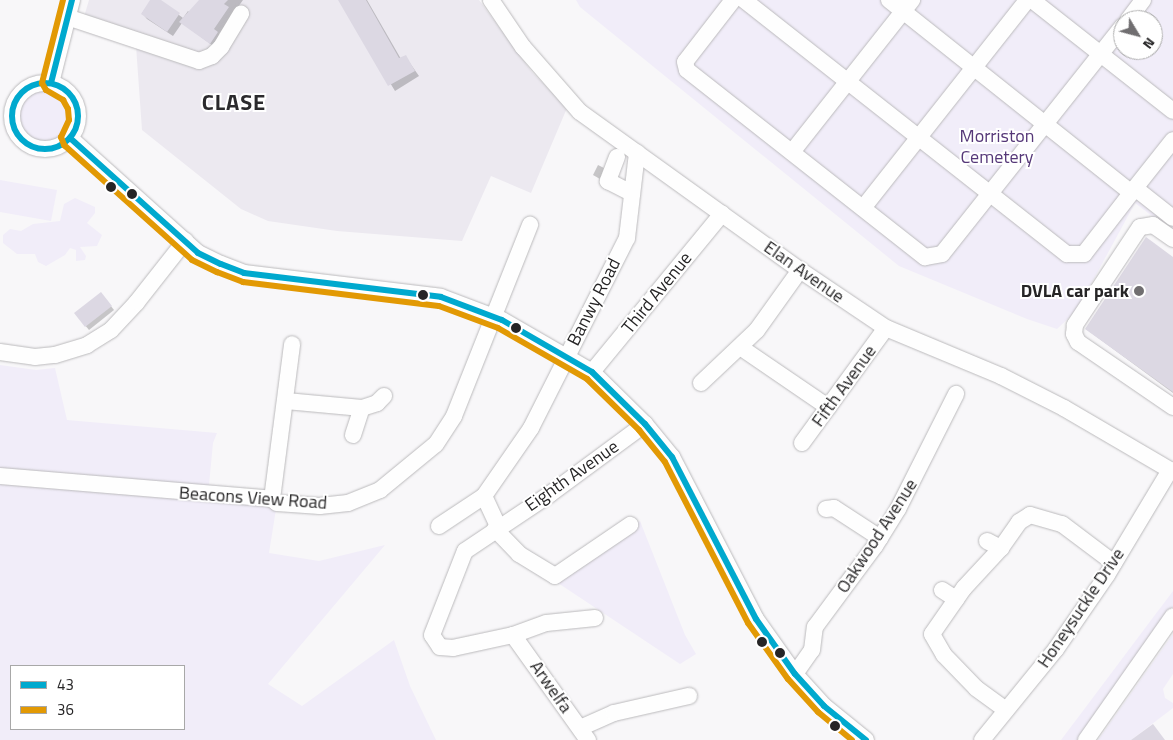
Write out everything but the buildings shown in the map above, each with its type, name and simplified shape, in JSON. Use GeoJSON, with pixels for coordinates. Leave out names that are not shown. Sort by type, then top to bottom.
{"type":"FeatureCollection","features":[{"type":"Feature","properties":{"kind":"street"},"geometry":{"type":"LineString","coordinates":[[51,83],[72,0]]}},
{"type":"Feature","properties":{"kind":"street","name":"Elan Avenue"},"geometry":{"type":"LineString","coordinates":[[492,0],[523,47],[580,112],[800,270],[886,328],[1001,376],[1064,408],[1170,470]]}},
{"type":"Feature","properties":{"kind":"street"},"geometry":{"type":"LineString","coordinates":[[733,0],[685,62],[688,70],[925,257],[942,254],[1113,39]]}},
{"type":"Feature","properties":{"kind":"street"},"geometry":{"type":"LineString","coordinates":[[744,0],[1067,254],[1084,254],[1173,140]]}},
{"type":"Feature","properties":{"kind":"street"},"geometry":{"type":"LineString","coordinates":[[890,0],[908,6],[974,67],[1133,191],[1173,218]]}},
{"type":"Feature","properties":{"kind":"street"},"geometry":{"type":"LineString","coordinates":[[863,208],[1027,0]]}},
{"type":"Feature","properties":{"kind":"street"},"geometry":{"type":"LineString","coordinates":[[1032,0],[1173,110]]}},
{"type":"Feature","properties":{"kind":"street"},"geometry":{"type":"LineString","coordinates":[[792,152],[908,6]]}},
{"type":"Feature","properties":{"kind":"street"},"geometry":{"type":"LineString","coordinates":[[67,17],[199,61],[212,56],[221,47],[241,14]]}},
{"type":"Feature","properties":{"kind":"street"},"geometry":{"type":"LineString","coordinates":[[51,83],[70,94],[77,107],[78,122],[70,138],[58,146],[35,147],[25,142],[16,131],[6,108],[24,90],[36,84],[51,83]]}},
{"type":"Feature","properties":{"kind":"street"},"geometry":{"type":"LineString","coordinates":[[70,138],[198,253],[244,273],[441,297],[493,316],[592,372],[645,424],[672,457],[756,619],[795,674],[824,706],[866,740]]}},
{"type":"Feature","properties":{"kind":"street","name":"Banwy Road"},"geometry":{"type":"LineString","coordinates":[[439,526],[484,496],[532,428],[627,238],[637,153]]}},
{"type":"Feature","properties":{"kind":"street"},"geometry":{"type":"LineString","coordinates":[[617,157],[608,181],[632,194]]}},
{"type":"Feature","properties":{"kind":"street","name":"Third Avenue"},"geometry":{"type":"LineString","coordinates":[[592,372],[722,214]]}},
{"type":"Feature","properties":{"kind":"street","name":"Beacons View Road"},"geometry":{"type":"LineString","coordinates":[[0,476],[272,499],[277,503],[320,506],[348,503],[380,490],[411,468],[436,444],[454,416],[476,368],[493,316],[530,225]]}},
{"type":"Feature","properties":{"kind":"street"},"geometry":{"type":"LineString","coordinates":[[1173,240],[1153,225],[1140,227],[1075,325],[1074,334],[1078,342],[1173,406]]}},
{"type":"Feature","properties":{"kind":"street"},"geometry":{"type":"LineString","coordinates":[[0,352],[36,357],[55,355],[87,345],[111,330],[185,241]]}},
{"type":"Feature","properties":{"kind":"street"},"geometry":{"type":"LineString","coordinates":[[701,383],[740,347],[800,270]]}},
{"type":"Feature","properties":{"kind":"street","name":"Fifth Avenue"},"geometry":{"type":"LineString","coordinates":[[802,444],[886,328]]}},
{"type":"Feature","properties":{"kind":"street"},"geometry":{"type":"LineString","coordinates":[[272,499],[292,344]]}},
{"type":"Feature","properties":{"kind":"street"},"geometry":{"type":"LineString","coordinates":[[740,347],[828,407]]}},
{"type":"Feature","properties":{"kind":"street","name":"Oakwood Avenue"},"geometry":{"type":"LineString","coordinates":[[795,674],[812,650],[815,628],[880,538],[917,475],[956,394]]}},
{"type":"Feature","properties":{"kind":"street"},"geometry":{"type":"LineString","coordinates":[[286,401],[362,408],[377,403],[384,396]]}},
{"type":"Feature","properties":{"kind":"street"},"geometry":{"type":"LineString","coordinates":[[353,435],[362,408]]}},
{"type":"Feature","properties":{"kind":"street","name":"Eighth Avenue"},"geometry":{"type":"LineString","coordinates":[[514,635],[453,648],[440,647],[432,635],[465,551],[496,527],[550,494],[645,424]]}},
{"type":"Feature","properties":{"kind":"street","name":"Honeysuckle Drive"},"geometry":{"type":"LineString","coordinates":[[982,740],[1056,649],[1114,562],[1170,470]]}},
{"type":"Feature","properties":{"kind":"street"},"geometry":{"type":"LineString","coordinates":[[484,496],[496,527],[519,554],[555,576],[630,525]]}},
{"type":"Feature","properties":{"kind":"street"},"geometry":{"type":"LineString","coordinates":[[826,509],[834,508],[880,538]]}},
{"type":"Feature","properties":{"kind":"street"},"geometry":{"type":"LineString","coordinates":[[1006,710],[976,688],[936,645],[932,634],[954,592],[986,566],[994,544],[1030,515],[1062,524],[1114,562]]}},
{"type":"Feature","properties":{"kind":"street"},"geometry":{"type":"LineString","coordinates":[[1086,740],[1173,616]]}},
{"type":"Feature","properties":{"kind":"street"},"geometry":{"type":"LineString","coordinates":[[514,635],[546,623],[595,618]]}},
{"type":"Feature","properties":{"kind":"street","name":"Arwelfa"},"geometry":{"type":"LineString","coordinates":[[514,635],[584,734]]}},
{"type":"Feature","properties":{"kind":"street"},"geometry":{"type":"LineString","coordinates":[[584,734],[614,713],[689,696]]}},
{"type":"Feature","properties":{"kind":"shaded area"},"geometry":{"type":"Polygon","coordinates":[[[89,0],[479,0],[532,72],[567,108],[531,193],[491,176],[462,241],[337,231],[268,221],[241,209],[142,130],[136,46],[81,27],[89,0]]]}},
{"type":"Feature","properties":{"kind":"green space","name":"Morriston Cemetery"},"geometry":{"type":"Polygon","coordinates":[[[576,0],[1173,0],[1173,232],[1135,203],[1077,310],[1057,329],[1027,319],[899,266],[580,7],[576,0]]]}},
{"type":"Feature","properties":{"kind":"green space"},"geometry":{"type":"Polygon","coordinates":[[[45,89],[55,91],[64,97],[70,106],[72,116],[70,126],[64,135],[55,141],[45,143],[35,141],[26,135],[20,126],[18,116],[20,106],[26,97],[35,91],[45,89]]]}},
{"type":"Feature","properties":{"kind":"green space"},"geometry":{"type":"Polygon","coordinates":[[[0,180],[57,190],[51,221],[0,212],[0,180]]]}},
{"type":"Feature","properties":{"kind":"green space"},"geometry":{"type":"Polygon","coordinates":[[[75,198],[95,207],[95,213],[87,223],[102,235],[97,246],[80,247],[86,256],[85,260],[76,261],[76,250],[70,248],[65,255],[46,266],[38,262],[35,254],[17,254],[3,243],[3,235],[10,229],[21,231],[33,224],[60,221],[64,204],[75,198]]]}},
{"type":"Feature","properties":{"kind":"green space"},"geometry":{"type":"Polygon","coordinates":[[[0,365],[36,370],[55,368],[67,420],[217,433],[213,443],[209,485],[264,491],[277,503],[269,553],[319,561],[385,545],[268,684],[302,706],[394,640],[410,686],[436,740],[0,740],[0,365]]]}},
{"type":"Feature","properties":{"kind":"green space"},"geometry":{"type":"Polygon","coordinates":[[[640,521],[685,635],[696,654],[680,664],[555,581],[640,521]]]}},
{"type":"Feature","properties":{"kind":"green space"},"geometry":{"type":"Polygon","coordinates":[[[1173,591],[1173,607],[1080,740],[1061,740],[1173,591]]]}},
{"type":"Feature","properties":{"kind":"green space"},"geometry":{"type":"Polygon","coordinates":[[[1173,634],[1173,674],[1163,689],[1165,698],[1173,703],[1173,708],[1131,740],[1098,740],[1173,634]]]}},
{"type":"Feature","properties":{"kind":"transit line","name":"36"},"geometry":{"type":"LineString","coordinates":[[63,0],[42,83],[46,90],[63,100],[68,109],[69,120],[61,137],[64,145],[192,260],[217,272],[243,282],[439,306],[498,328],[587,379],[639,430],[665,462],[748,623],[788,679],[818,712],[852,740]]}},
{"type":"Feature","properties":{"kind":"transit line","name":"43"},"geometry":{"type":"LineString","coordinates":[[51,83],[72,0]]}},
{"type":"Feature","properties":{"kind":"transit line","name":"43"},"geometry":{"type":"LineString","coordinates":[[45,83],[58,86],[68,93],[75,103],[78,116],[75,129],[68,139],[58,146],[45,149],[32,146],[22,139],[15,129],[12,116],[15,103],[22,93],[32,86],[45,83]]}},
{"type":"Feature","properties":{"kind":"transit line","name":"43"},"geometry":{"type":"LineString","coordinates":[[70,138],[198,253],[221,264],[244,273],[441,297],[502,320],[592,372],[645,424],[672,457],[756,619],[795,674],[824,706],[866,740]]}},
{"type":"Feature","properties":{"kind":"place","name":"DVLA car park"},"geometry":{"type":"Point","coordinates":[1139,291]}},
{"type":"Feature","properties":{"kind":"district","name":"CLASE"},"geometry":{"type":"Point","coordinates":[234,103]}}]}
